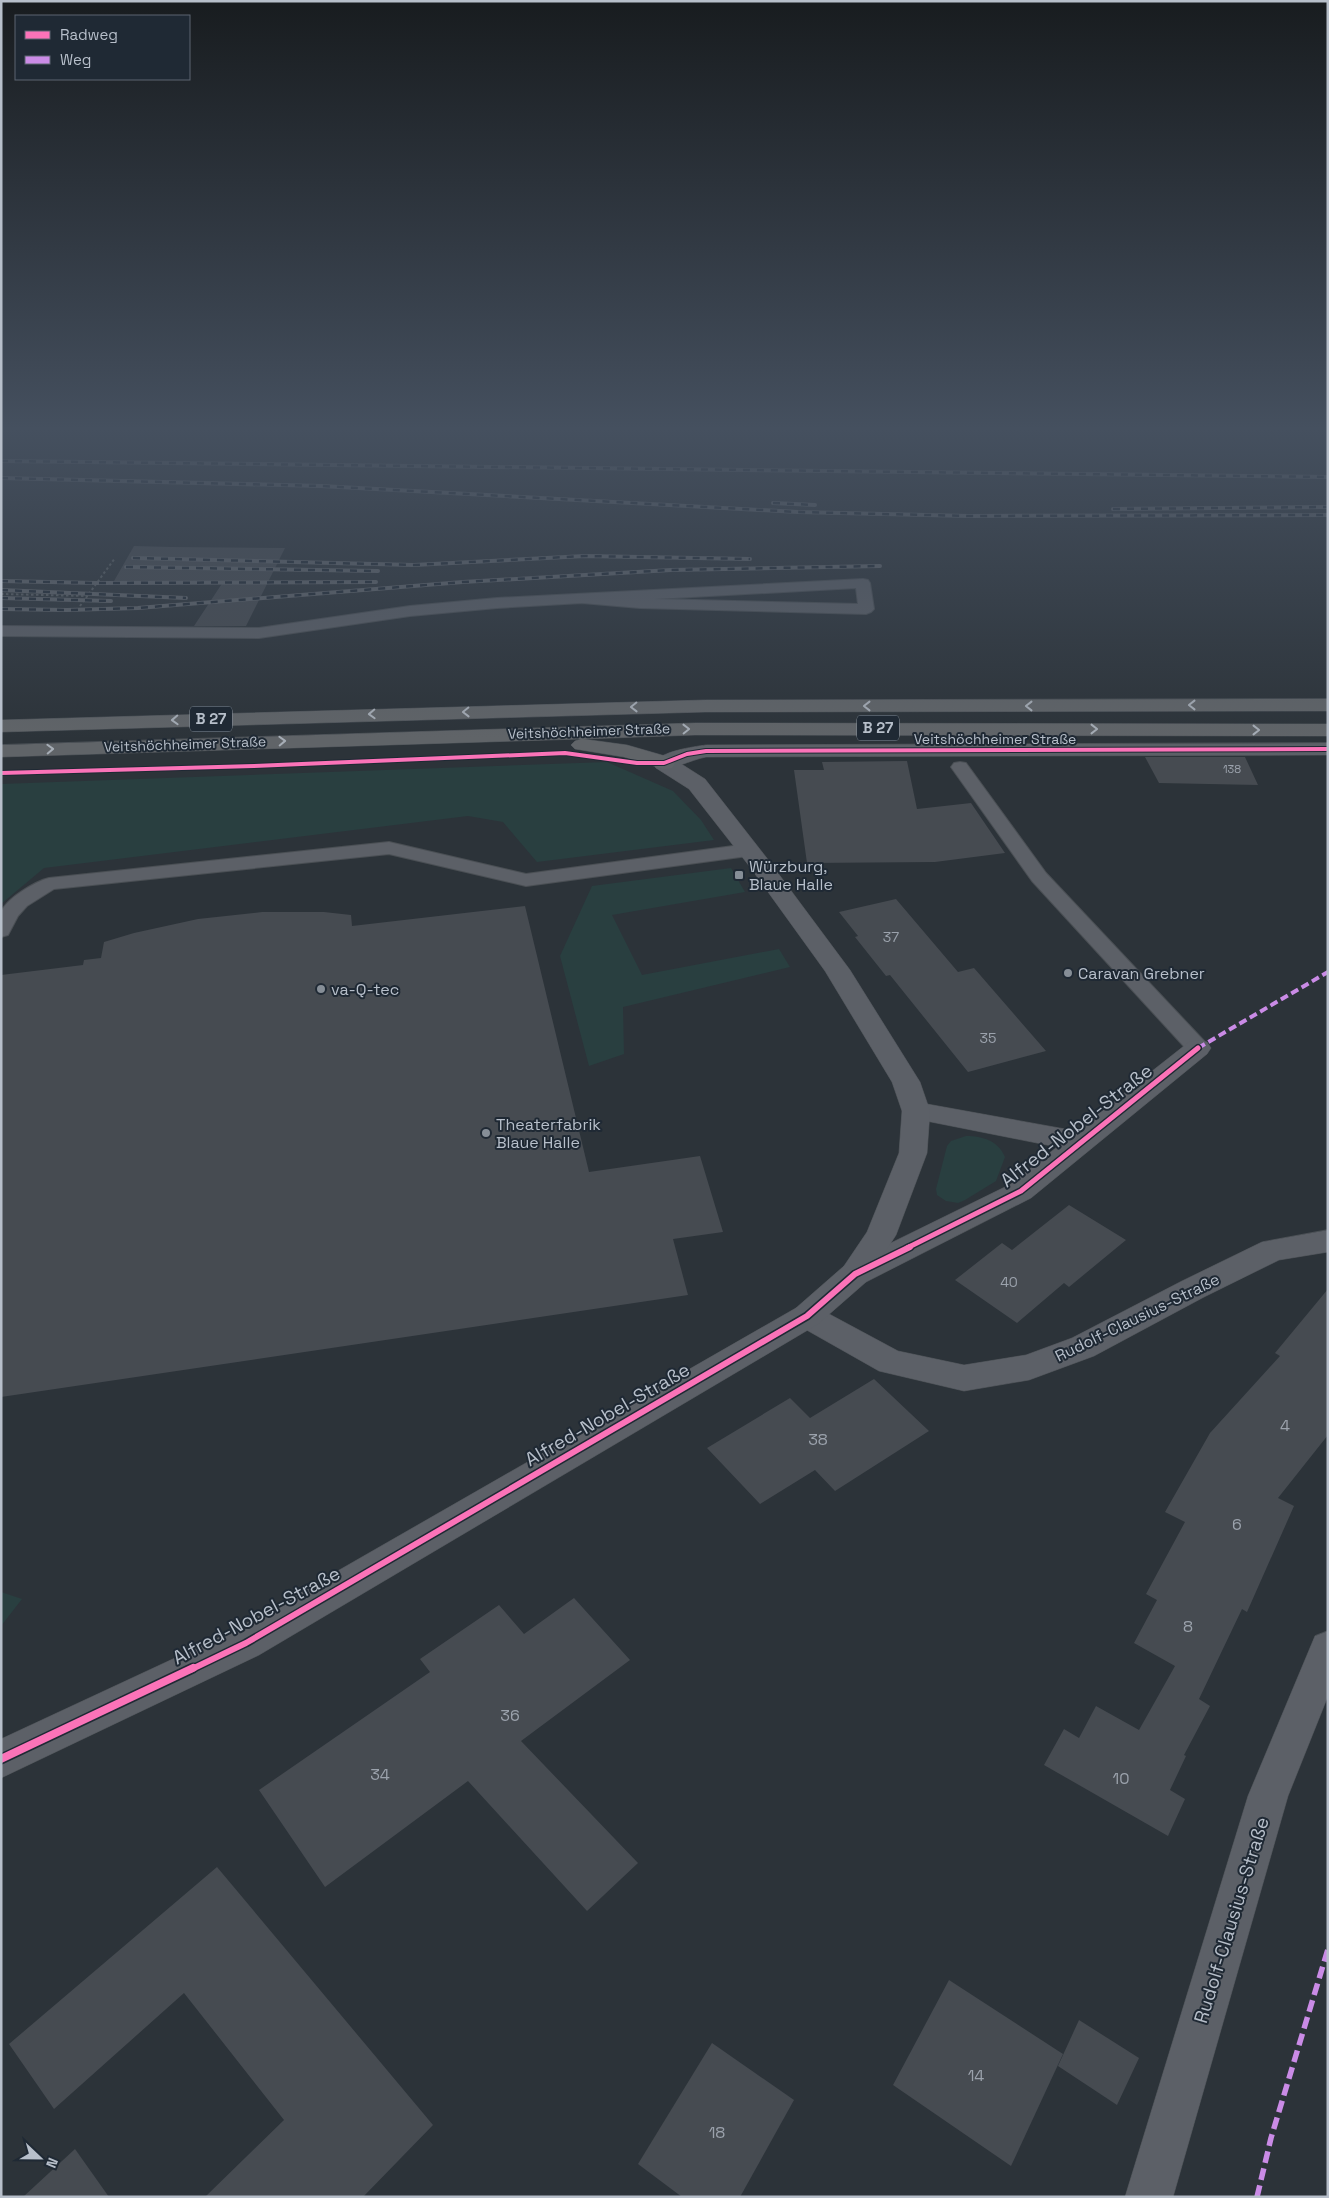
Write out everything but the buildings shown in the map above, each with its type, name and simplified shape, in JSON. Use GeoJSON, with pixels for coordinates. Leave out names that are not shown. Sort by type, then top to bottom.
{"type":"FeatureCollection","features":[{"type":"Feature","properties":{"kind":"highway","name":"Veitshöchheimer Straße"},"geometry":{"type":"LineString","coordinates":[[1,726],[421,712],[704,706],[1328,705]]}},
{"type":"Feature","properties":{"kind":"highway","name":"Veitshöchheimer Straße"},"geometry":{"type":"LineString","coordinates":[[1,750],[695,728],[1328,730]]}},
{"type":"Feature","properties":{"kind":"highway"},"geometry":{"type":"LineString","coordinates":[[428,736],[454,746],[556,743],[596,746],[627,751],[664,762]]}},
{"type":"Feature","properties":{"kind":"street","name":"Veitshöchheimer Straße"},"geometry":{"type":"LineString","coordinates":[[664,762],[686,754],[706,751],[1328,749]]}},
{"type":"Feature","properties":{"kind":"street","name":"Alfred-Nobel-Straße"},"geometry":{"type":"LineString","coordinates":[[664,762],[697,784],[748,850],[837,970],[906,1082],[916,1111],[913,1153],[881,1235],[855,1274]]}},
{"type":"Feature","properties":{"kind":"street","name":"Alfred-Nobel-Straße"},"geometry":{"type":"LineString","coordinates":[[1,1759],[246,1643],[807,1316],[855,1274],[1021,1191],[1198,1048]]}},
{"type":"Feature","properties":{"kind":"street","name":"Alfred-Nobel-Straße"},"geometry":{"type":"LineString","coordinates":[[916,1111],[1082,1142]]}},
{"type":"Feature","properties":{"kind":"street","name":"Rudolf-Clausius-Straße"},"geometry":{"type":"LineString","coordinates":[[807,1316],[890,1362],[964,1378],[1038,1364],[1083,1347],[1193,1289],[1273,1250],[1328,1241]]}},
{"type":"Feature","properties":{"kind":"street","name":"Rudolf-Clausius-Straße"},"geometry":{"type":"LineString","coordinates":[[1149,2197],[1268,1796],[1328,1648]]}},
{"type":"Feature","properties":{"kind":"lane"},"geometry":{"type":"LineString","coordinates":[[1,631],[259,634],[410,611],[497,603],[863,584],[866,609],[640,603],[584,599]]}},
{"type":"Feature","properties":{"kind":"lane"},"geometry":{"type":"LineString","coordinates":[[960,767],[1039,876],[1198,1048]]}},
{"type":"Feature","properties":{"kind":"lane"},"geometry":{"type":"LineString","coordinates":[[1,931],[7,915],[28,895],[49,884],[390,848],[526,880],[748,850]]}},
{"type":"Feature","properties":{"kind":"path"},"geometry":{"type":"LineString","coordinates":[[62,632],[115,558]]}},
{"type":"Feature","properties":{"kind":"path"},"geometry":{"type":"LineString","coordinates":[[1,594],[88,596]]}},
{"type":"Feature","properties":{"kind":"green space"},"geometry":{"type":"Polygon","coordinates":[[[607,762],[673,791],[701,820],[714,840],[537,862],[503,822],[468,816],[44,868],[1,904],[1,784],[607,762]]]}},
{"type":"Feature","properties":{"kind":"green space"},"geometry":{"type":"Polygon","coordinates":[[[731,868],[745,892],[612,915],[642,975],[779,949],[790,967],[623,1007],[624,1054],[589,1066],[560,956],[592,886],[731,868]]]}},
{"type":"Feature","properties":{"kind":"green space"},"geometry":{"type":"Polygon","coordinates":[[[966,1136],[989,1140],[998,1147],[1005,1157],[996,1181],[958,1203],[946,1201],[937,1195],[936,1189],[947,1146],[951,1141],[966,1136]]]}},
{"type":"Feature","properties":{"kind":"green space"},"geometry":{"type":"Polygon","coordinates":[[[1,1592],[22,1599],[1,1626],[1,1592]]]}},
{"type":"Feature","properties":{"kind":"railway"},"geometry":{"type":"LineString","coordinates":[[133,558],[414,565],[585,556],[750,559]]}},
{"type":"Feature","properties":{"kind":"railway"},"geometry":{"type":"LineString","coordinates":[[1,609],[138,608],[463,582],[671,570],[880,566]]}},
{"type":"Feature","properties":{"kind":"railway"},"geometry":{"type":"LineString","coordinates":[[126,567],[378,571]]}},
{"type":"Feature","properties":{"kind":"railway"},"geometry":{"type":"LineString","coordinates":[[1,581],[97,583],[376,582]]}},
{"type":"Feature","properties":{"kind":"railway"},"geometry":{"type":"LineString","coordinates":[[1,590],[186,598]]}},
{"type":"Feature","properties":{"kind":"railway"},"geometry":{"type":"LineString","coordinates":[[1,598],[111,601]]}},
{"type":"Feature","properties":{"kind":"marked path"},"geometry":{"type":"LineString","coordinates":[[1198,1048],[1328,972]]}},
{"type":"Feature","properties":{"kind":"marked path"},"geometry":{"type":"LineString","coordinates":[[1257,2197],[1271,2138],[1328,1949]]}},
{"type":"Feature","properties":{"kind":"cycle path"},"geometry":{"type":"LineString","coordinates":[[1,773],[254,766],[565,753],[637,763],[664,763],[687,754],[706,751],[1328,749]]}},
{"type":"Feature","properties":{"kind":"cycle path"},"geometry":{"type":"LineString","coordinates":[[1,1759],[246,1643],[807,1316],[855,1274],[1021,1191],[1198,1048]]}},
{"type":"Feature","properties":{"kind":"place","name":"Würzburg, Blaue Halle"},"geometry":{"type":"Point","coordinates":[739,875]}},
{"type":"Feature","properties":{"kind":"place","name":"Caravan Grebner"},"geometry":{"type":"Point","coordinates":[1068,973]}},
{"type":"Feature","properties":{"kind":"place","name":"va-Q-tec"},"geometry":{"type":"Point","coordinates":[321,989]}},
{"type":"Feature","properties":{"kind":"place","name":"Theaterfabrik Blaue Halle"},"geometry":{"type":"Point","coordinates":[486,1133]}}]}
